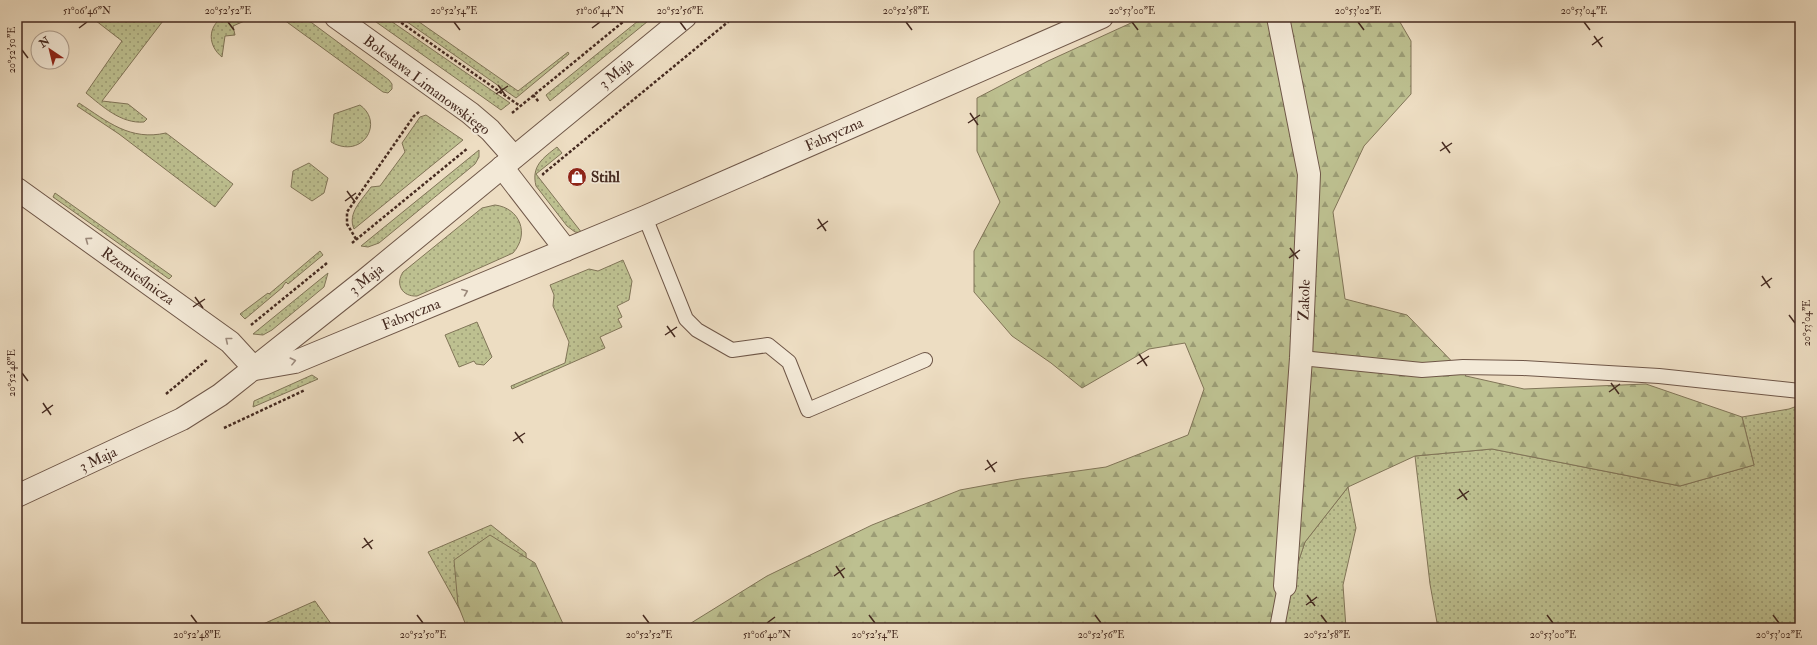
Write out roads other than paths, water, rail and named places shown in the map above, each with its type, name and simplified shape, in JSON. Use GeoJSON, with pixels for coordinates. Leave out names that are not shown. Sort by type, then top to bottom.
{"type":"FeatureCollection","features":[{"type":"Feature","properties":{"kind":"street","name":"Bolesława Limanowskiego"},"geometry":{"type":"LineString","coordinates":[[336,17],[470,113],[490,130],[508,162]]}},
{"type":"Feature","properties":{"kind":"street","name":"3 Maja"},"geometry":{"type":"LineString","coordinates":[[17,496],[182,419],[220,395],[255,369],[685,17]]}},
{"type":"Feature","properties":{"kind":"street","name":"Fabryczna"},"geometry":{"type":"LineString","coordinates":[[255,369],[295,362],[566,250],[645,217],[1102,17]]}},
{"type":"Feature","properties":{"kind":"street","name":"Zakole"},"geometry":{"type":"LineString","coordinates":[[1278,17],[1309,174],[1302,358],[1285,586]]}},
{"type":"Feature","properties":{"kind":"street"},"geometry":{"type":"LineString","coordinates":[[508,162],[566,250]]}},
{"type":"Feature","properties":{"kind":"street","name":"Rzemieślnicza"},"geometry":{"type":"LineString","coordinates":[[17,189],[230,342],[255,369]]}},
{"type":"Feature","properties":{"kind":"lane"},"geometry":{"type":"LineString","coordinates":[[645,217],[686,319],[697,330],[732,350],[768,345],[789,362],[808,410],[926,360]]}},
{"type":"Feature","properties":{"kind":"lane"},"geometry":{"type":"LineString","coordinates":[[1302,358],[1422,370],[1463,367],[1516,368],[1660,376],[1800,391]]}},
{"type":"Feature","properties":{"kind":"lane"},"geometry":{"type":"LineString","coordinates":[[1277,628],[1285,586]]}},
{"type":"Feature","properties":{"kind":"place","name":"Stihl"},"geometry":{"type":"Point","coordinates":[577,177]}}]}
